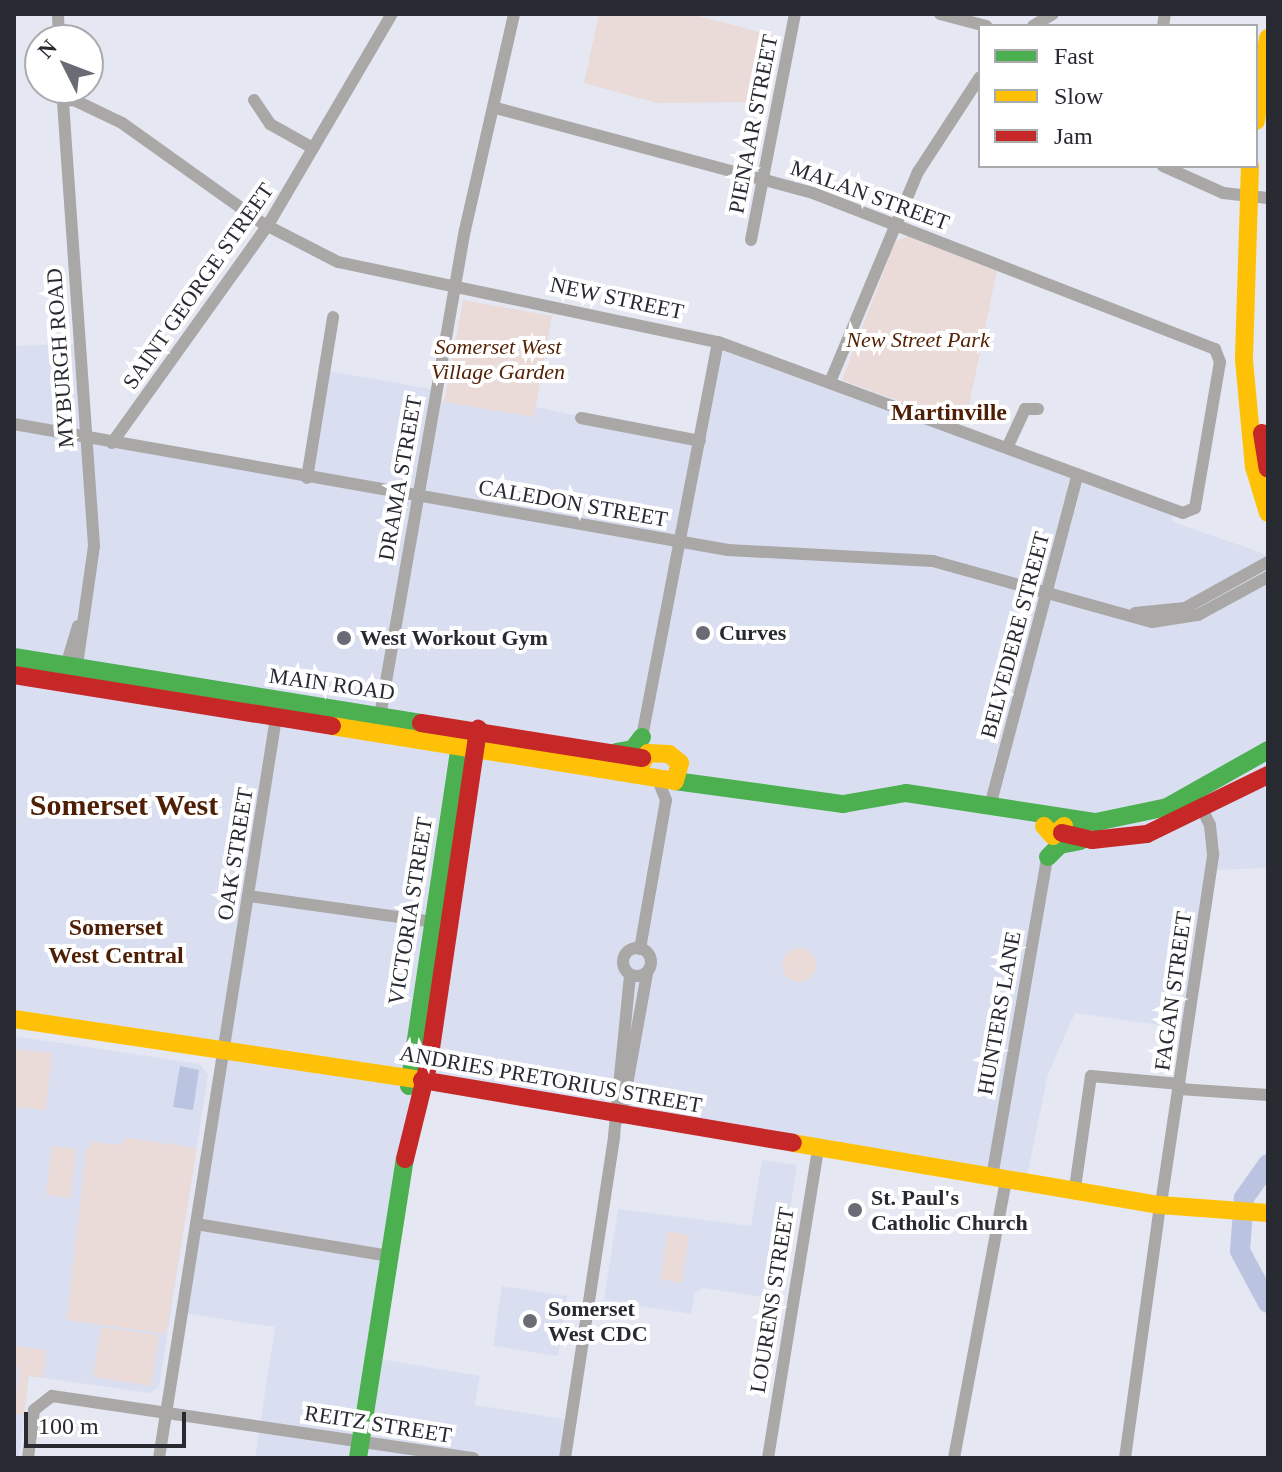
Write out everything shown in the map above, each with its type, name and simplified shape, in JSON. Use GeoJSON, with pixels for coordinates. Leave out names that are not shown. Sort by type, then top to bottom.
{"type":"FeatureCollection","features":[{"type":"Feature","properties":{"kind":"main road"},"geometry":{"type":"LineString","coordinates":[[1258,108],[1268,44]]}},
{"type":"Feature","properties":{"kind":"main road"},"geometry":{"type":"LineString","coordinates":[[1250,168],[1247,197],[1249,430],[1268,513]]}},
{"type":"Feature","properties":{"kind":"main road"},"geometry":{"type":"LineString","coordinates":[[1247,332],[1268,469]]}},
{"type":"Feature","properties":{"kind":"main road","name":"MAIN ROAD"},"geometry":{"type":"LineString","coordinates":[[14,657],[70,675],[277,708],[646,760]]}},
{"type":"Feature","properties":{"kind":"main road","name":"MAIN ROAD"},"geometry":{"type":"LineString","coordinates":[[14,675],[70,675]]}},
{"type":"Feature","properties":{"kind":"main road","name":"MAIN ROAD"},"geometry":{"type":"LineString","coordinates":[[277,708],[380,716],[469,736],[605,752],[646,760]]}},
{"type":"Feature","properties":{"kind":"main road"},"geometry":{"type":"LineString","coordinates":[[605,752],[630,750],[644,731]]}},
{"type":"Feature","properties":{"kind":"main road","name":"VICTORIA STREET"},"geometry":{"type":"LineString","coordinates":[[414,1103],[406,1077],[469,736]]}},
{"type":"Feature","properties":{"kind":"main road","name":"VICTORIA STREET"},"geometry":{"type":"LineString","coordinates":[[359,1450],[414,1103],[425,1081],[469,736]]}},
{"type":"Feature","properties":{"kind":"main road"},"geometry":{"type":"LineString","coordinates":[[1054,827],[1127,820],[1194,794],[1268,750]]}},
{"type":"Feature","properties":{"kind":"main road"},"geometry":{"type":"LineString","coordinates":[[646,760],[671,776]]}},
{"type":"Feature","properties":{"kind":"main road"},"geometry":{"type":"LineString","coordinates":[[646,760],[671,776],[721,789],[821,803],[856,804],[906,793],[1014,810],[1092,840]]}},
{"type":"Feature","properties":{"kind":"main road"},"geometry":{"type":"LineString","coordinates":[[1048,857],[1065,842],[1147,834],[1203,812],[1268,775]]}},
{"type":"Feature","properties":{"kind":"main road","name":"ANDRIES PRETORIUS STREET"},"geometry":{"type":"LineString","coordinates":[[14,1019],[197,1050],[259,1055],[406,1077],[618,1117],[999,1178],[1268,1213]]}},
{"type":"Feature","properties":{"kind":"street","name":"SAINT GEORGE STREET"},"geometry":{"type":"LineString","coordinates":[[112,443],[268,225],[392,14]]}},
{"type":"Feature","properties":{"kind":"street","name":"DRAMA STREET"},"geometry":{"type":"LineString","coordinates":[[380,716],[455,284],[514,14]]}},
{"type":"Feature","properties":{"kind":"street","name":"PIENAAR STREET"},"geometry":{"type":"LineString","coordinates":[[751,240],[766,179],[795,14]]}},
{"type":"Feature","properties":{"kind":"street"},"geometry":{"type":"LineString","coordinates":[[940,14],[978,24]]}},
{"type":"Feature","properties":{"kind":"street"},"geometry":{"type":"LineString","coordinates":[[830,382],[923,163],[978,80]]}},
{"type":"Feature","properties":{"kind":"street"},"geometry":{"type":"LineString","coordinates":[[254,100],[270,124],[313,148]]}},
{"type":"Feature","properties":{"kind":"street","name":"MYBURGH ROAD"},"geometry":{"type":"LineString","coordinates":[[64,104],[94,546],[70,675]]}},
{"type":"Feature","properties":{"kind":"street","name":"NEW STREET"},"geometry":{"type":"LineString","coordinates":[[82,104],[122,123],[268,225],[338,262],[455,284],[718,342],[1183,513]]}},
{"type":"Feature","properties":{"kind":"street","name":"MALAN STREET"},"geometry":{"type":"LineString","coordinates":[[493,107],[766,179],[896,225],[1220,355],[1196,505],[1183,513]]}},
{"type":"Feature","properties":{"kind":"street"},"geometry":{"type":"LineString","coordinates":[[1167,168],[1223,193],[1268,198]]}},
{"type":"Feature","properties":{"kind":"street"},"geometry":{"type":"LineString","coordinates":[[307,478],[333,317]]}},
{"type":"Feature","properties":{"kind":"street"},"geometry":{"type":"LineString","coordinates":[[646,760],[644,731],[718,342]]}},
{"type":"Feature","properties":{"kind":"street"},"geometry":{"type":"LineString","coordinates":[[1007,448],[1025,409],[1038,409]]}},
{"type":"Feature","properties":{"kind":"street"},"geometry":{"type":"LineString","coordinates":[[581,418],[700,441]]}},
{"type":"Feature","properties":{"kind":"street","name":"CALEDON STREET"},"geometry":{"type":"LineString","coordinates":[[14,424],[85,439],[681,542],[895,556],[1048,591],[1152,622],[1181,620],[1268,577]]}},
{"type":"Feature","properties":{"kind":"street","name":"BELVEDERE STREET"},"geometry":{"type":"LineString","coordinates":[[990,806],[1078,474]]}},
{"type":"Feature","properties":{"kind":"street"},"geometry":{"type":"LineString","coordinates":[[391,492],[407,505],[412,528]]}},
{"type":"Feature","properties":{"kind":"street","name":"CALEDON STREET"},"geometry":{"type":"LineString","coordinates":[[1124,612],[1185,608],[1268,562]]}},
{"type":"Feature","properties":{"kind":"street","name":"OAK STREET"},"geometry":{"type":"LineString","coordinates":[[159,1458],[277,708]]}},
{"type":"Feature","properties":{"kind":"street"},"geometry":{"type":"LineString","coordinates":[[640,949],[671,776]]}},
{"type":"Feature","properties":{"kind":"street","name":"FAGAN STREET"},"geometry":{"type":"LineString","coordinates":[[1125,1458],[1213,854],[1203,812],[1194,794]]}},
{"type":"Feature","properties":{"kind":"street","name":"HUNTERS LANE"},"geometry":{"type":"LineString","coordinates":[[954,1458],[1054,827]]}},
{"type":"Feature","properties":{"kind":"street"},"geometry":{"type":"LineString","coordinates":[[249,896],[433,922]]}},
{"type":"Feature","properties":{"kind":"street"},"geometry":{"type":"LineString","coordinates":[[565,1458],[614,1136],[651,960],[640,949]]}},
{"type":"Feature","properties":{"kind":"street"},"geometry":{"type":"LineString","coordinates":[[618,1117],[630,975],[624,958],[640,949]]}},
{"type":"Feature","properties":{"kind":"street"},"geometry":{"type":"LineString","coordinates":[[630,975],[647,973]]}},
{"type":"Feature","properties":{"kind":"street"},"geometry":{"type":"LineString","coordinates":[[231,1014],[236,1037],[259,1055]]}},
{"type":"Feature","properties":{"kind":"street"},"geometry":{"type":"LineString","coordinates":[[197,1050],[212,1060],[220,1081]]}},
{"type":"Feature","properties":{"kind":"street"},"geometry":{"type":"LineString","coordinates":[[1077,1188],[1094,1076],[1268,1095]]}},
{"type":"Feature","properties":{"kind":"street","name":"LOURENS STREET"},"geometry":{"type":"LineString","coordinates":[[768,1458],[818,1149]]}},
{"type":"Feature","properties":{"kind":"street"},"geometry":{"type":"LineString","coordinates":[[196,1224],[389,1256]]}},
{"type":"Feature","properties":{"kind":"street","name":"REITZ STREET"},"geometry":{"type":"LineString","coordinates":[[28,1458],[40,1401],[52,1396],[166,1412],[359,1450],[473,1458]]}},
{"type":"Feature","properties":{"kind":"shaded area"},"geometry":{"type":"Polygon","coordinates":[[[718,342],[1172,507],[1173,522],[1268,555],[1268,868],[1211,870],[1187,1029],[1075,1013],[1048,1074],[1026,1181],[416,1078],[374,1358],[480,1376],[475,1405],[571,1420],[565,1458],[255,1458],[275,1327],[182,1313],[226,1051],[14,1018],[14,346],[77,344],[86,439],[306,478],[324,370],[436,390],[435,400],[533,417],[536,407],[699,441],[718,342]]]}},
{"type":"Feature","properties":{"kind":"shaded area"},"geometry":{"type":"Polygon","coordinates":[[[14,1036],[200,1064],[208,1075],[159,1387],[150,1393],[29,1376],[19,1458],[14,1458],[14,1036]]]}},
{"type":"Feature","properties":{"kind":"shaded area"},"geometry":{"type":"Polygon","coordinates":[[[180,1066],[199,1070],[193,1110],[173,1107],[180,1066]]]}},
{"type":"Feature","properties":{"kind":"shaded area"},"geometry":{"type":"Polygon","coordinates":[[[762,1160],[797,1165],[776,1299],[703,1288],[695,1293],[691,1314],[604,1300],[618,1209],[751,1226],[762,1160]]]}},
{"type":"Feature","properties":{"kind":"shaded area","name":"Somerset West CDC"},"geometry":{"type":"Polygon","coordinates":[[[502,1286],[567,1296],[558,1356],[493,1346],[502,1286]]]}},
{"type":"Feature","properties":{"kind":"green space"},"geometry":{"type":"Polygon","coordinates":[[[599,14],[690,14],[779,37],[768,102],[657,103],[584,83],[599,14]]]}},
{"type":"Feature","properties":{"kind":"green space","name":"New Street Park"},"geometry":{"type":"Polygon","coordinates":[[[908,236],[997,271],[965,425],[842,380],[895,242],[908,236]]]}},
{"type":"Feature","properties":{"kind":"green space","name":"Somerset West Village Garden"},"geometry":{"type":"Polygon","coordinates":[[[463,300],[552,316],[534,417],[444,402],[463,300]]]}},
{"type":"Feature","properties":{"kind":"green space"},"geometry":{"type":"Polygon","coordinates":[[[799,948],[811,953],[816,965],[811,977],[799,982],[787,977],[782,965],[787,953],[799,948]]]}},
{"type":"Feature","properties":{"kind":"green space"},"geometry":{"type":"Polygon","coordinates":[[[14,1049],[52,1053],[46,1110],[14,1107],[14,1049]]]}},
{"type":"Feature","properties":{"kind":"green space"},"geometry":{"type":"Polygon","coordinates":[[[127,1138],[197,1148],[166,1334],[67,1320],[86,1150],[93,1142],[121,1145],[127,1138]]]}},
{"type":"Feature","properties":{"kind":"green space"},"geometry":{"type":"Polygon","coordinates":[[[52,1146],[76,1149],[71,1198],[46,1195],[52,1146]]]}},
{"type":"Feature","properties":{"kind":"green space"},"geometry":{"type":"Polygon","coordinates":[[[668,1232],[689,1235],[682,1283],[660,1279],[668,1232]]]}},
{"type":"Feature","properties":{"kind":"green space"},"geometry":{"type":"Polygon","coordinates":[[[101,1327],[159,1335],[151,1386],[93,1377],[101,1327]]]}},
{"type":"Feature","properties":{"kind":"green space"},"geometry":{"type":"Polygon","coordinates":[[[14,1346],[46,1350],[43,1378],[28,1376],[24,1415],[14,1414],[20,1367],[14,1366],[14,1346]]]}},
{"type":"Feature","properties":{"kind":"waterway"},"geometry":{"type":"LineString","coordinates":[[1268,1164],[1244,1198],[1240,1251],[1268,1303]]}},
{"type":"Feature","properties":{"kind":"traffic: fast"},"geometry":{"type":"LineString","coordinates":[[14,657],[421,723]]}},
{"type":"Feature","properties":{"kind":"traffic: fast"},"geometry":{"type":"LineString","coordinates":[[409,1086],[462,732]]}},
{"type":"Feature","properties":{"kind":"traffic: fast"},"geometry":{"type":"LineString","coordinates":[[616,752],[633,749],[642,737]]}},
{"type":"Feature","properties":{"kind":"traffic: fast"},"geometry":{"type":"LineString","coordinates":[[675,781],[843,804],[906,793],[1096,822],[1167,807],[1268,750]]}},
{"type":"Feature","properties":{"kind":"traffic: fast"},"geometry":{"type":"LineString","coordinates":[[1048,857],[1060,845],[1081,841]]}},
{"type":"Feature","properties":{"kind":"traffic: fast"},"geometry":{"type":"LineString","coordinates":[[358,1458],[405,1159]]}},
{"type":"Feature","properties":{"kind":"traffic: slow"},"geometry":{"type":"LineString","coordinates":[[1258,107],[1268,38]]}},
{"type":"Feature","properties":{"kind":"traffic: slow"},"geometry":{"type":"LineString","coordinates":[[1250,168],[1244,360],[1254,467],[1268,513]]}},
{"type":"Feature","properties":{"kind":"traffic: slow"},"geometry":{"type":"LineString","coordinates":[[332,726],[675,781]]}},
{"type":"Feature","properties":{"kind":"traffic: slow"},"geometry":{"type":"LineString","coordinates":[[640,766],[648,753],[669,754],[680,763],[675,781]]}},
{"type":"Feature","properties":{"kind":"traffic: slow"},"geometry":{"type":"LineString","coordinates":[[1044,826],[1053,836],[1064,826]]}},
{"type":"Feature","properties":{"kind":"traffic: slow"},"geometry":{"type":"LineString","coordinates":[[14,1019],[422,1080]]}},
{"type":"Feature","properties":{"kind":"traffic: slow"},"geometry":{"type":"LineString","coordinates":[[793,1143],[1160,1205],[1268,1213]]}},
{"type":"Feature","properties":{"kind":"traffic: jam"},"geometry":{"type":"LineString","coordinates":[[1262,433],[1268,469]]}},
{"type":"Feature","properties":{"kind":"traffic: jam"},"geometry":{"type":"LineString","coordinates":[[14,675],[332,726]]}},
{"type":"Feature","properties":{"kind":"traffic: jam"},"geometry":{"type":"LineString","coordinates":[[421,723],[642,758]]}},
{"type":"Feature","properties":{"kind":"traffic: jam"},"geometry":{"type":"LineString","coordinates":[[405,1159],[429,1062],[478,729]]}},
{"type":"Feature","properties":{"kind":"traffic: jam"},"geometry":{"type":"LineString","coordinates":[[1062,833],[1092,840],[1147,834],[1268,775]]}},
{"type":"Feature","properties":{"kind":"traffic: jam"},"geometry":{"type":"LineString","coordinates":[[422,1080],[793,1143]]}},
{"type":"Feature","properties":{"kind":"place","name":"Curves"},"geometry":{"type":"Point","coordinates":[703,633]}},
{"type":"Feature","properties":{"kind":"place","name":"West Workout Gym"},"geometry":{"type":"Point","coordinates":[344,638]}},
{"type":"Feature","properties":{"kind":"place","name":"St. Paul's Catholic Church"},"geometry":{"type":"Point","coordinates":[855,1210]}},
{"type":"Feature","properties":{"kind":"place","name":"Somerset West CDC"},"geometry":{"type":"Point","coordinates":[530,1321]}},
{"type":"Feature","properties":{"kind":"district","name":"Martinville"},"geometry":{"type":"Point","coordinates":[949,413]}},
{"type":"Feature","properties":{"kind":"district","name":"Somerset West"},"geometry":{"type":"Point","coordinates":[124,805]}},
{"type":"Feature","properties":{"kind":"district","name":"Somerset West Central"},"geometry":{"type":"Point","coordinates":[116,942]}}]}
